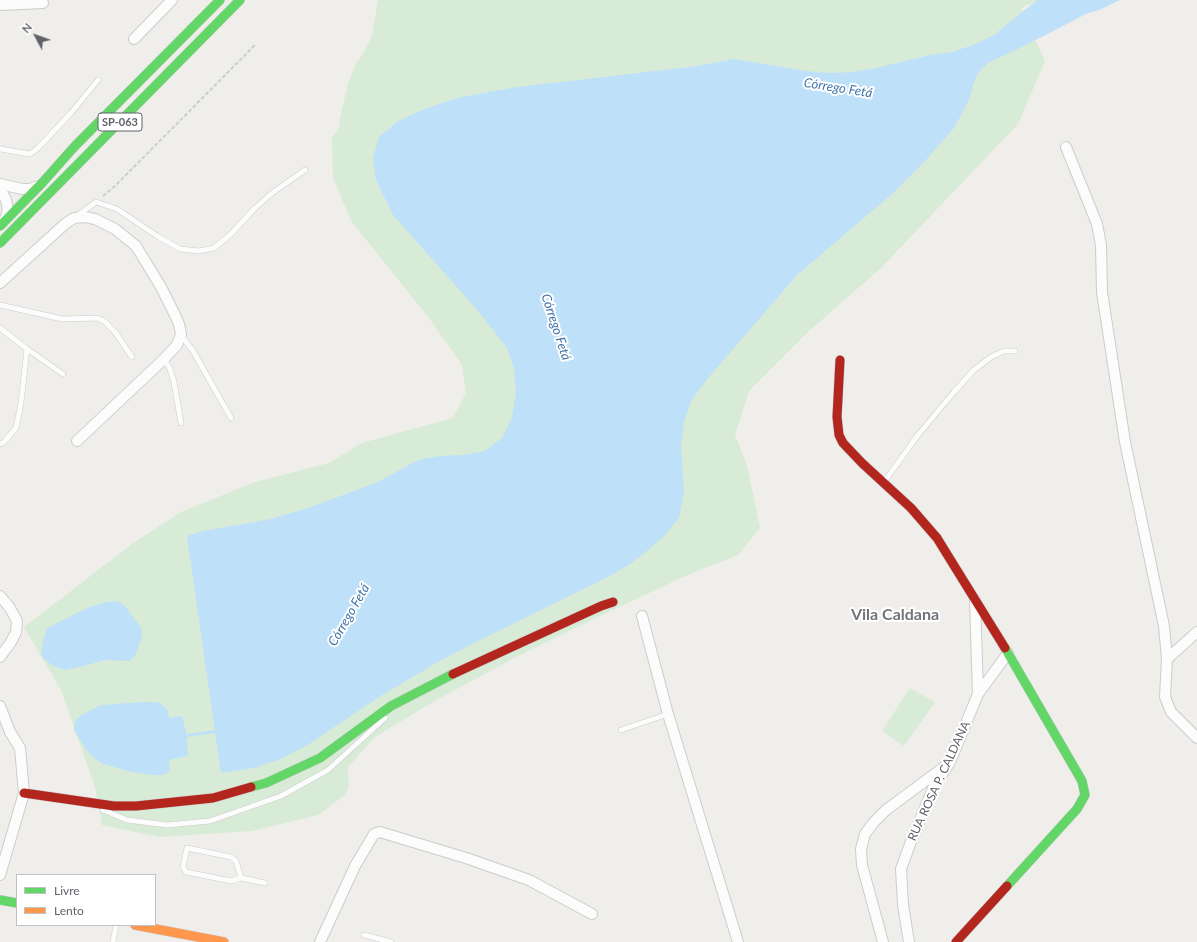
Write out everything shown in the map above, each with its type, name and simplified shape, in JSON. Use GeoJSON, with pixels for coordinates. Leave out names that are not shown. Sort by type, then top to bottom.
{"type":"FeatureCollection","features":[{"type":"Feature","properties":{"kind":"street"},"geometry":{"type":"LineString","coordinates":[[134,39],[172,0]]}},
{"type":"Feature","properties":{"kind":"street","name":"SP-063"},"geometry":{"type":"LineString","coordinates":[[0,225],[43,182],[75,146],[220,0]]}},
{"type":"Feature","properties":{"kind":"street","name":"SP-063"},"geometry":{"type":"LineString","coordinates":[[3,240],[239,1]]}},
{"type":"Feature","properties":{"kind":"street"},"geometry":{"type":"LineString","coordinates":[[0,5],[43,3]]}},
{"type":"Feature","properties":{"kind":"street"},"geometry":{"type":"LineString","coordinates":[[1066,147],[1097,224],[1101,245],[1102,292],[1124,434],[1164,626],[1167,658],[1166,697],[1171,712],[1197,738]]}},
{"type":"Feature","properties":{"kind":"street"},"geometry":{"type":"LineString","coordinates":[[0,184],[22,189],[30,189],[35,188],[43,182]]}},
{"type":"Feature","properties":{"kind":"street"},"geometry":{"type":"LineString","coordinates":[[0,188],[6,200],[8,210],[7,216],[0,225]]}},
{"type":"Feature","properties":{"kind":"street"},"geometry":{"type":"LineString","coordinates":[[0,283],[65,224],[74,218],[85,216],[95,219],[115,229],[136,246],[161,287],[179,324],[181,334],[177,345],[77,441]]}},
{"type":"Feature","properties":{"kind":"street"},"geometry":{"type":"LineString","coordinates":[[0,247],[3,240]]}},
{"type":"Feature","properties":{"kind":"street"},"geometry":{"type":"LineString","coordinates":[[840,360],[837,417],[839,434],[843,443],[862,463],[911,508],[937,538],[1008,653],[1082,781],[1085,795],[1077,809],[1050,841],[956,942]]}},
{"type":"Feature","properties":{"kind":"street"},"geometry":{"type":"LineString","coordinates":[[0,596],[10,608],[17,621],[16,632],[0,657]]}},
{"type":"Feature","properties":{"kind":"street"},"geometry":{"type":"LineString","coordinates":[[975,599],[978,694]]}},
{"type":"Feature","properties":{"kind":"street"},"geometry":{"type":"LineString","coordinates":[[24,793],[114,806],[136,806],[213,798],[266,783],[320,758],[391,706],[413,694],[470,665],[613,602]]}},
{"type":"Feature","properties":{"kind":"street"},"geometry":{"type":"LineString","coordinates":[[642,616],[668,714],[738,942]]}},
{"type":"Feature","properties":{"kind":"street"},"geometry":{"type":"LineString","coordinates":[[1167,658],[1197,632]]}},
{"type":"Feature","properties":{"kind":"street","name":"RUA ROSA P. CALDANA"},"geometry":{"type":"LineString","coordinates":[[910,942],[903,905],[901,869],[934,786],[950,762],[978,694],[1008,653]]}},
{"type":"Feature","properties":{"kind":"street"},"geometry":{"type":"LineString","coordinates":[[0,706],[10,732],[20,748],[24,793],[0,875]]}},
{"type":"Feature","properties":{"kind":"street"},"geometry":{"type":"LineString","coordinates":[[883,942],[862,865],[861,849],[865,834],[886,810],[950,762]]}},
{"type":"Feature","properties":{"kind":"street"},"geometry":{"type":"LineString","coordinates":[[320,942],[355,866],[374,834],[380,832],[466,858],[529,880],[592,914]]}},
{"type":"Feature","properties":{"kind":"street"},"geometry":{"type":"LineString","coordinates":[[0,900],[16,903]]}},
{"type":"Feature","properties":{"kind":"street"},"geometry":{"type":"LineString","coordinates":[[140,926],[224,942]]}},
{"type":"Feature","properties":{"kind":"lane"},"geometry":{"type":"LineString","coordinates":[[0,149],[30,154],[38,148],[71,113],[98,80]]}},
{"type":"Feature","properties":{"kind":"lane"},"geometry":{"type":"LineString","coordinates":[[74,218],[96,202],[117,209],[180,249],[199,251],[214,248],[231,234],[263,201],[305,170]]}},
{"type":"Feature","properties":{"kind":"lane"},"geometry":{"type":"LineString","coordinates":[[0,305],[62,319],[97,318],[104,321],[115,332],[132,358]]}},
{"type":"Feature","properties":{"kind":"lane"},"geometry":{"type":"LineString","coordinates":[[0,328],[63,374]]}},
{"type":"Feature","properties":{"kind":"lane"},"geometry":{"type":"LineString","coordinates":[[181,334],[193,351],[231,418]]}},
{"type":"Feature","properties":{"kind":"lane"},"geometry":{"type":"LineString","coordinates":[[0,444],[3,443],[16,428],[21,403],[27,349]]}},
{"type":"Feature","properties":{"kind":"lane"},"geometry":{"type":"LineString","coordinates":[[883,482],[923,430],[974,370],[991,357],[1004,351],[1015,351]]}},
{"type":"Feature","properties":{"kind":"lane"},"geometry":{"type":"LineString","coordinates":[[164,359],[170,369],[174,382],[181,423]]}},
{"type":"Feature","properties":{"kind":"lane"},"geometry":{"type":"LineString","coordinates":[[84,801],[127,820],[167,825],[210,821],[281,796],[328,770],[413,694]]}},
{"type":"Feature","properties":{"kind":"lane"},"geometry":{"type":"LineString","coordinates":[[622,730],[668,714]]}},
{"type":"Feature","properties":{"kind":"lane"},"geometry":{"type":"LineString","coordinates":[[241,878],[236,861],[231,857],[187,848],[183,866],[186,872],[231,881],[241,878],[265,883]]}},
{"type":"Feature","properties":{"kind":"lane"},"geometry":{"type":"LineString","coordinates":[[113,942],[116,926]]}},
{"type":"Feature","properties":{"kind":"lane"},"geometry":{"type":"LineString","coordinates":[[364,935],[391,942]]}},
{"type":"Feature","properties":{"kind":"path"},"geometry":{"type":"LineString","coordinates":[[96,202],[115,186],[255,45]]}},
{"type":"Feature","properties":{"kind":"green space"},"geometry":{"type":"Polygon","coordinates":[[[378,0],[1039,0],[1021,8],[1045,61],[1018,124],[881,268],[809,331],[749,391],[735,435],[747,465],[760,528],[738,555],[692,573],[514,658],[433,702],[375,737],[348,767],[349,786],[345,795],[318,815],[252,831],[159,837],[102,825],[95,787],[61,690],[24,627],[132,544],[181,512],[255,482],[329,463],[362,443],[453,418],[466,393],[462,365],[429,318],[351,221],[333,177],[332,137],[339,129],[348,84],[355,65],[365,51],[372,35],[378,0]]]}},
{"type":"Feature","properties":{"kind":"green space"},"geometry":{"type":"Polygon","coordinates":[[[910,688],[935,702],[904,746],[882,731],[910,688]]]}},
{"type":"Feature","properties":{"kind":"water"},"geometry":{"type":"Polygon","coordinates":[[[1037,0],[1120,0],[1099,10],[1088,13],[988,63],[978,73],[969,100],[954,128],[924,162],[892,194],[797,275],[708,378],[691,401],[684,422],[681,444],[684,492],[679,518],[665,535],[630,564],[610,576],[438,662],[379,697],[309,744],[281,759],[254,768],[221,773],[187,536],[203,531],[271,519],[308,508],[378,482],[418,460],[485,451],[503,437],[512,417],[516,392],[514,369],[507,348],[479,312],[393,215],[376,180],[373,158],[379,137],[397,122],[417,112],[439,104],[461,97],[517,87],[690,67],[735,59],[805,71],[830,73],[853,72],[876,68],[930,55],[952,52],[973,45],[994,35],[1037,0]]]}},
{"type":"Feature","properties":{"kind":"water"},"geometry":{"type":"Polygon","coordinates":[[[117,601],[124,605],[142,629],[142,637],[136,654],[130,661],[105,660],[65,670],[53,666],[41,656],[47,628],[87,608],[102,603],[117,601]]]}},
{"type":"Feature","properties":{"kind":"water"},"geometry":{"type":"Polygon","coordinates":[[[158,702],[167,709],[169,718],[182,716],[187,736],[188,756],[169,760],[170,772],[162,775],[151,775],[128,771],[103,764],[86,750],[74,730],[75,721],[81,715],[101,705],[158,702]]]}},
{"type":"Feature","properties":{"kind":"waterway","name":"Córrego Fetá"},"geometry":{"type":"LineString","coordinates":[[184,736],[218,731]]}},
{"type":"Feature","properties":{"kind":"traffic: fast"},"geometry":{"type":"LineString","coordinates":[[0,226],[43,182],[75,146],[220,0]]}},
{"type":"Feature","properties":{"kind":"traffic: fast"},"geometry":{"type":"LineString","coordinates":[[0,243],[240,0]]}},
{"type":"Feature","properties":{"kind":"traffic: fast"},"geometry":{"type":"LineString","coordinates":[[1005,648],[1082,781],[1085,795],[1077,809],[1007,886]]}},
{"type":"Feature","properties":{"kind":"traffic: fast"},"geometry":{"type":"LineString","coordinates":[[251,787],[266,783],[320,758],[391,706],[453,674]]}},
{"type":"Feature","properties":{"kind":"traffic: fast"},"geometry":{"type":"LineString","coordinates":[[0,900],[16,903]]}},
{"type":"Feature","properties":{"kind":"traffic: slow"},"geometry":{"type":"LineString","coordinates":[[140,926],[224,942]]}},
{"type":"Feature","properties":{"kind":"traffic: jam"},"geometry":{"type":"LineString","coordinates":[[840,360],[837,417],[839,435],[843,443],[862,463],[911,508],[937,538],[1005,648]]}},
{"type":"Feature","properties":{"kind":"traffic: jam"},"geometry":{"type":"LineString","coordinates":[[453,674],[601,606],[613,602]]}},
{"type":"Feature","properties":{"kind":"traffic: jam"},"geometry":{"type":"LineString","coordinates":[[24,793],[114,806],[136,806],[213,798],[251,787]]}},
{"type":"Feature","properties":{"kind":"traffic: jam"},"geometry":{"type":"LineString","coordinates":[[956,942],[1007,886]]}},
{"type":"Feature","properties":{"kind":"district","name":"Vila Caldana"},"geometry":{"type":"Point","coordinates":[895,615]}}]}
